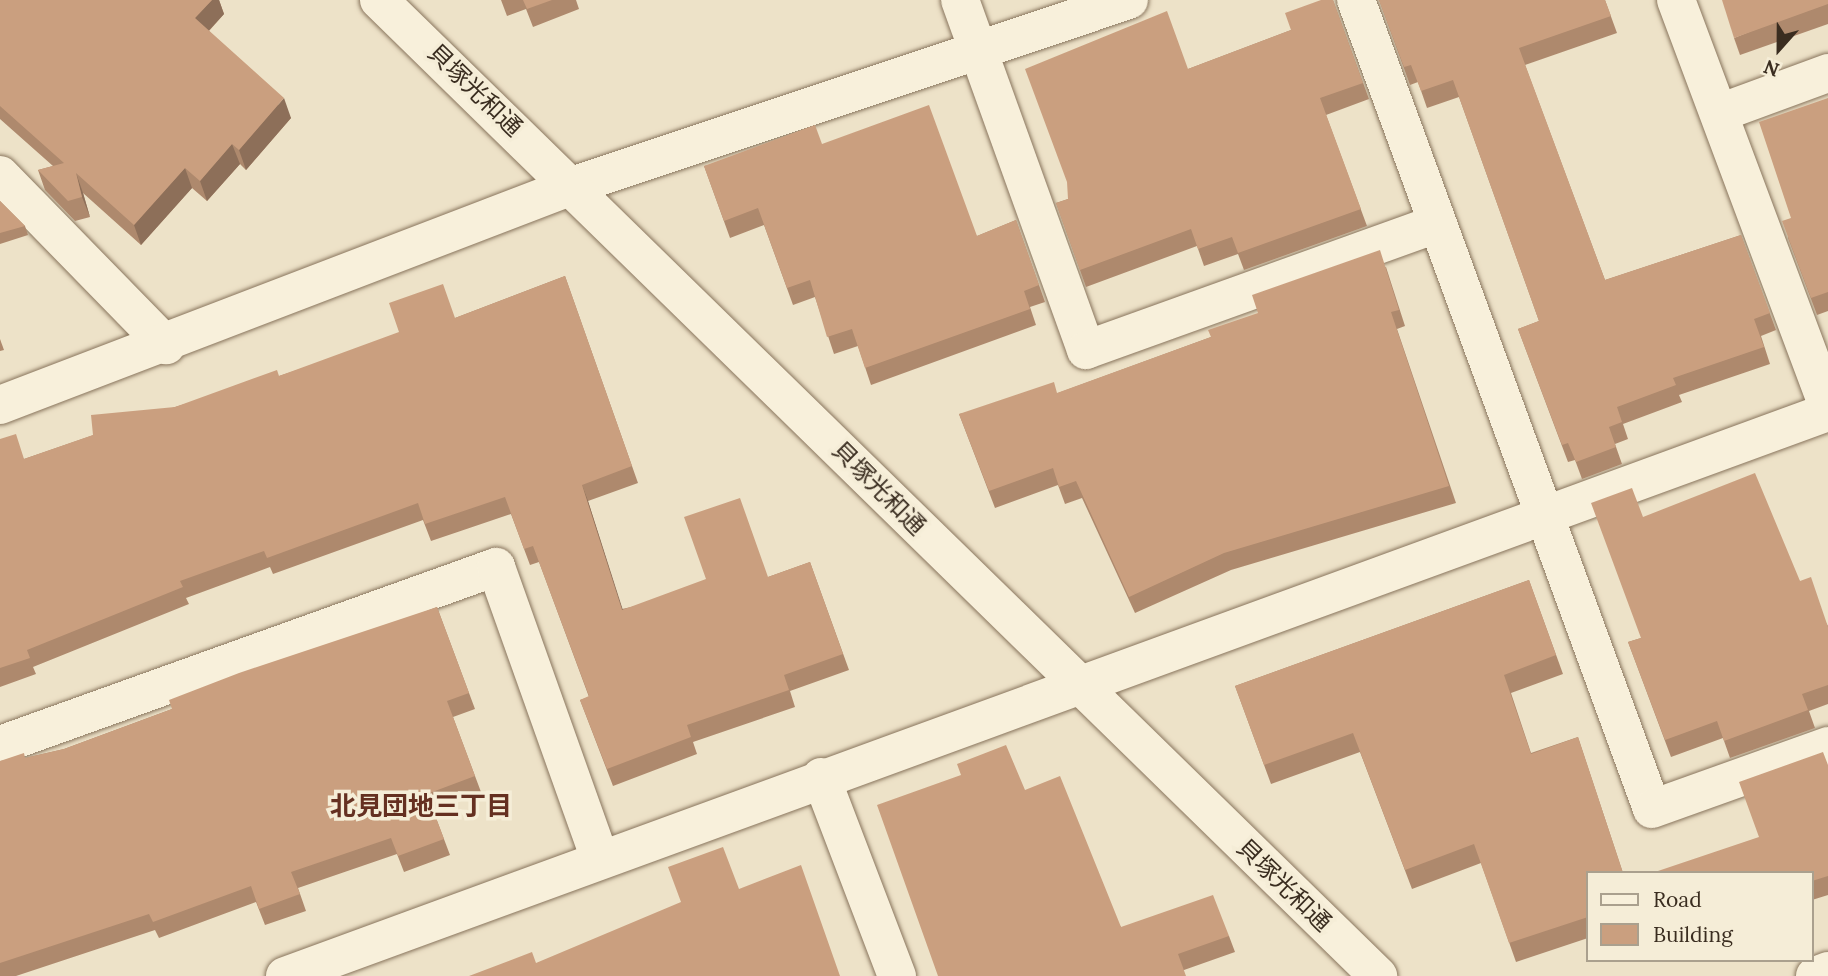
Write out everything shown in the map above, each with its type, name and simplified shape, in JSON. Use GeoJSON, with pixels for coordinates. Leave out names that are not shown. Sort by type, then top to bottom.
{"type":"FeatureCollection","features":[{"type":"Feature","properties":{"kind":"street","name":"貝塚光和通"},"geometry":{"type":"LineString","coordinates":[[380,0],[575,186],[1077,683],[1378,976]]}},
{"type":"Feature","properties":{"kind":"street"},"geometry":{"type":"LineString","coordinates":[[960,0],[1086,350],[1436,224]]}},
{"type":"Feature","properties":{"kind":"street"},"geometry":{"type":"LineString","coordinates":[[0,405],[166,345],[575,186],[1129,0]]}},
{"type":"Feature","properties":{"kind":"street"},"geometry":{"type":"LineString","coordinates":[[1356,0],[1652,809],[1828,746]]}},
{"type":"Feature","properties":{"kind":"street"},"geometry":{"type":"LineString","coordinates":[[285,976],[599,857],[1828,409],[1722,112],[1676,0]]}},
{"type":"Feature","properties":{"kind":"street"},"geometry":{"type":"LineString","coordinates":[[1722,112],[1828,73]]}},
{"type":"Feature","properties":{"kind":"street"},"geometry":{"type":"LineString","coordinates":[[0,175],[166,345]]}},
{"type":"Feature","properties":{"kind":"street"},"geometry":{"type":"LineString","coordinates":[[0,745],[496,567],[599,857]]}},
{"type":"Feature","properties":{"kind":"street"},"geometry":{"type":"LineString","coordinates":[[821,777],[897,976]]}},
{"type":"Feature","properties":{"kind":"street"},"geometry":{"type":"LineString","coordinates":[[1815,976],[1828,971]]}},
{"type":"Feature","properties":{"kind":"building"},"geometry":{"type":"Polygon","coordinates":[[[0,0],[212,0],[195,18],[284,98],[239,150],[232,144],[200,181],[185,168],[134,225],[76,173],[82,197],[68,201],[38,170],[64,163],[0,106],[0,0]]]}},
{"type":"Feature","properties":{"kind":"building"},"geometry":{"type":"Polygon","coordinates":[[[523,0],[552,0],[527,9],[523,0]]]}},
{"type":"Feature","properties":{"kind":"building"},"geometry":{"type":"Polygon","coordinates":[[[1321,0],[1333,0],[1363,83],[1320,98],[1361,209],[1238,253],[1232,237],[1198,249],[1191,229],[1080,270],[1056,203],[1068,199],[1067,182],[1025,69],[1167,11],[1188,69],[1291,30],[1285,13],[1321,0]]]}},
{"type":"Feature","properties":{"kind":"building"},"geometry":{"type":"Polygon","coordinates":[[[1379,0],[1605,0],[1611,16],[1519,48],[1605,280],[1741,235],[1770,313],[1754,319],[1764,347],[1673,378],[1676,385],[1617,407],[1622,422],[1609,427],[1616,447],[1576,462],[1568,443],[1562,445],[1518,329],[1539,321],[1453,80],[1421,91],[1411,65],[1404,67],[1379,0]]]}},
{"type":"Feature","properties":{"kind":"building"},"geometry":{"type":"Polygon","coordinates":[[[1722,0],[1828,0],[1828,4],[1734,38],[1722,0]]]}},
{"type":"Feature","properties":{"kind":"building"},"geometry":{"type":"Polygon","coordinates":[[[1828,98],[1828,292],[1811,298],[1782,221],[1791,218],[1759,122],[1828,98]]]}},
{"type":"Feature","properties":{"kind":"building"},"geometry":{"type":"Polygon","coordinates":[[[929,105],[977,236],[1016,220],[1039,285],[1024,291],[1030,309],[865,368],[852,329],[827,337],[810,280],[787,288],[758,208],[724,221],[704,166],[815,125],[822,144],[929,105]]]}},
{"type":"Feature","properties":{"kind":"building"},"geometry":{"type":"Polygon","coordinates":[[[0,201],[25,226],[0,233],[0,201]]]}},
{"type":"Feature","properties":{"kind":"building"},"geometry":{"type":"Polygon","coordinates":[[[1380,250],[1399,310],[1391,312],[1449,486],[1224,553],[1129,597],[1076,481],[1059,487],[1053,468],[989,491],[959,414],[1054,382],[1057,393],[1211,337],[1208,330],[1258,313],[1252,295],[1380,250]]]}},
{"type":"Feature","properties":{"kind":"building"},"geometry":{"type":"Polygon","coordinates":[[[565,276],[632,466],[582,485],[622,610],[706,579],[684,517],[740,498],[768,577],[810,562],[843,654],[784,675],[789,690],[687,725],[691,737],[607,769],[580,700],[589,696],[533,546],[524,549],[505,497],[425,524],[418,503],[267,558],[264,551],[180,581],[183,587],[27,650],[30,658],[0,668],[0,439],[16,434],[24,459],[93,435],[91,415],[175,407],[277,370],[279,376],[399,332],[389,303],[443,284],[455,318],[565,276]]]}},
{"type":"Feature","properties":{"kind":"building"},"geometry":{"type":"Polygon","coordinates":[[[1755,473],[1800,581],[1811,577],[1828,627],[1828,685],[1802,694],[1808,710],[1724,741],[1717,721],[1665,740],[1628,642],[1641,638],[1591,503],[1632,488],[1643,517],[1755,473]]]}},
{"type":"Feature","properties":{"kind":"building"},"geometry":{"type":"Polygon","coordinates":[[[1529,580],[1556,655],[1504,675],[1531,754],[1578,737],[1622,871],[1587,871],[1587,917],[1509,943],[1474,844],[1405,870],[1353,733],[1264,765],[1235,686],[1529,580]]]}},
{"type":"Feature","properties":{"kind":"building"},"geometry":{"type":"Polygon","coordinates":[[[437,607],[469,693],[447,701],[475,776],[427,794],[444,839],[398,856],[391,838],[291,872],[300,894],[259,909],[251,886],[153,922],[149,914],[0,963],[0,761],[24,753],[25,758],[64,749],[172,709],[169,700],[239,673],[437,607]]]}},
{"type":"Feature","properties":{"kind":"building"},"geometry":{"type":"Polygon","coordinates":[[[1006,745],[1025,790],[1060,776],[1121,927],[1213,895],[1229,936],[1178,954],[1186,976],[938,976],[877,805],[961,775],[957,764],[1006,745]]]}},
{"type":"Feature","properties":{"kind":"building"},"geometry":{"type":"Polygon","coordinates":[[[1823,752],[1828,765],[1828,876],[1814,880],[1814,871],[1658,871],[1759,837],[1739,782],[1823,752]]]}},
{"type":"Feature","properties":{"kind":"building"},"geometry":{"type":"Polygon","coordinates":[[[723,847],[739,889],[801,865],[840,976],[469,976],[532,952],[536,963],[681,902],[668,867],[723,847]]]}},
{"type":"Feature","properties":{"kind":"district","name":"北見団地三丁目"},"geometry":{"type":"Point","coordinates":[421,806]}}]}
